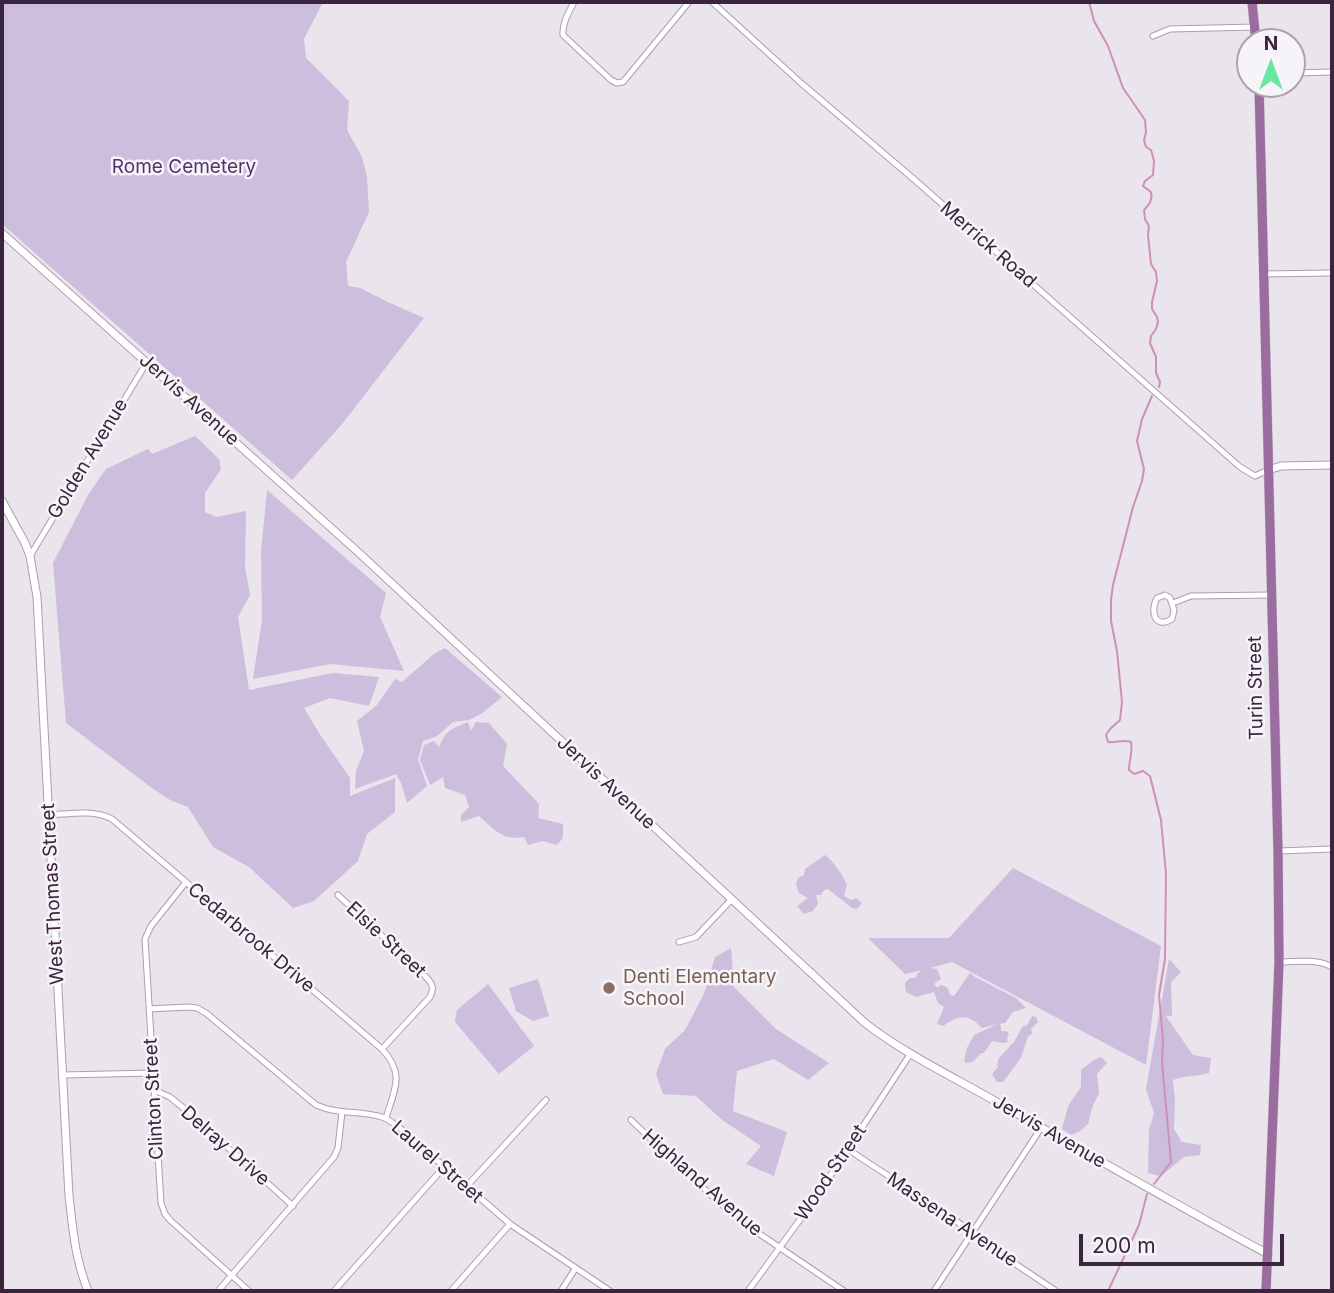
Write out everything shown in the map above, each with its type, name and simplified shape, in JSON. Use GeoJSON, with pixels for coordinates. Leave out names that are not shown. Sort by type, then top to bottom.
{"type":"FeatureCollection","features":[{"type":"Feature","properties":{"kind":"main road"},"geometry":{"type":"LineString","coordinates":[[1252,2],[1255,27]]}},
{"type":"Feature","properties":{"kind":"main road","name":"Turin Street"},"geometry":{"type":"LineString","coordinates":[[1259,98],[1279,962],[1266,1291]]}},
{"type":"Feature","properties":{"kind":"street"},"geometry":{"type":"LineString","coordinates":[[574,2],[564,22],[563,35],[617,83],[623,82],[689,2]]}},
{"type":"Feature","properties":{"kind":"street","name":"Merrick Road"},"geometry":{"type":"LineString","coordinates":[[712,2],[1240,467],[1255,476],[1268,470]]}},
{"type":"Feature","properties":{"kind":"street"},"geometry":{"type":"LineString","coordinates":[[1153,36],[1170,29],[1255,27]]}},
{"type":"Feature","properties":{"kind":"street"},"geometry":{"type":"LineString","coordinates":[[1306,73],[1332,72]]}},
{"type":"Feature","properties":{"kind":"street","name":"Jervis Avenue"},"geometry":{"type":"LineString","coordinates":[[2,233],[358,552],[865,1023],[911,1053],[1041,1128],[1268,1254]]}},
{"type":"Feature","properties":{"kind":"street"},"geometry":{"type":"LineString","coordinates":[[1263,274],[1332,273]]}},
{"type":"Feature","properties":{"kind":"street","name":"Golden Avenue"},"geometry":{"type":"LineString","coordinates":[[30,556],[147,362]]}},
{"type":"Feature","properties":{"kind":"street"},"geometry":{"type":"LineString","coordinates":[[1268,470],[1280,466],[1332,465]]}},
{"type":"Feature","properties":{"kind":"street","name":"West Thomas Street"},"geometry":{"type":"LineString","coordinates":[[2,501],[25,542],[37,597],[69,1196],[79,1268],[88,1291]]}},
{"type":"Feature","properties":{"kind":"street"},"geometry":{"type":"LineString","coordinates":[[1173,603],[1191,596],[1271,594]]}},
{"type":"Feature","properties":{"kind":"street"},"geometry":{"type":"LineString","coordinates":[[1165,596],[1173,603],[1172,619],[1167,622],[1154,617],[1153,609],[1157,597],[1165,596]]}},
{"type":"Feature","properties":{"kind":"street","name":"Cedarbrook Drive"},"geometry":{"type":"LineString","coordinates":[[49,815],[88,813],[112,819],[382,1049],[396,1070],[395,1088],[386,1118]]}},
{"type":"Feature","properties":{"kind":"street"},"geometry":{"type":"LineString","coordinates":[[1278,850],[1332,849]]}},
{"type":"Feature","properties":{"kind":"street","name":"Clinton Street"},"geometry":{"type":"LineString","coordinates":[[186,883],[151,926],[145,939],[161,1203],[171,1221],[249,1291]]}},
{"type":"Feature","properties":{"kind":"street","name":"Elsie Street"},"geometry":{"type":"LineString","coordinates":[[338,895],[422,973],[432,986],[430,997],[382,1049]]}},
{"type":"Feature","properties":{"kind":"street"},"geometry":{"type":"LineString","coordinates":[[679,942],[696,937],[732,899]]}},
{"type":"Feature","properties":{"kind":"street"},"geometry":{"type":"LineString","coordinates":[[1279,962],[1316,961],[1332,967]]}},
{"type":"Feature","properties":{"kind":"street","name":"Laurel Street"},"geometry":{"type":"LineString","coordinates":[[149,1009],[197,1008],[309,1100],[326,1109],[386,1118],[510,1224],[610,1291]]}},
{"type":"Feature","properties":{"kind":"street","name":"Wood Street"},"geometry":{"type":"LineString","coordinates":[[748,1291],[815,1199],[911,1053]]}},
{"type":"Feature","properties":{"kind":"street"},"geometry":{"type":"LineString","coordinates":[[62,1076],[153,1073]]}},
{"type":"Feature","properties":{"kind":"street","name":"Delray Drive"},"geometry":{"type":"LineString","coordinates":[[154,1090],[170,1097],[293,1206]]}},
{"type":"Feature","properties":{"kind":"street"},"geometry":{"type":"LineString","coordinates":[[467,1187],[546,1100]]}},
{"type":"Feature","properties":{"kind":"street"},"geometry":{"type":"LineString","coordinates":[[218,1291],[334,1157],[338,1148],[342,1112]]}},
{"type":"Feature","properties":{"kind":"street","name":"Highland Avenue"},"geometry":{"type":"LineString","coordinates":[[631,1120],[738,1220],[844,1291]]}},
{"type":"Feature","properties":{"kind":"street"},"geometry":{"type":"LineString","coordinates":[[934,1291],[1041,1128]]}},
{"type":"Feature","properties":{"kind":"street","name":"Massena Avenue"},"geometry":{"type":"LineString","coordinates":[[848,1149],[1056,1291]]}},
{"type":"Feature","properties":{"kind":"street"},"geometry":{"type":"LineString","coordinates":[[334,1291],[444,1167]]}},
{"type":"Feature","properties":{"kind":"street"},"geometry":{"type":"LineString","coordinates":[[451,1291],[510,1224]]}},
{"type":"Feature","properties":{"kind":"street"},"geometry":{"type":"LineString","coordinates":[[561,1291],[575,1269]]}},
{"type":"Feature","properties":{"kind":"green space","name":"Rome Cemetery"},"geometry":{"type":"Polygon","coordinates":[[[2,2],[323,2],[304,39],[306,58],[349,101],[347,130],[362,157],[367,177],[369,212],[346,262],[348,286],[360,288],[424,318],[343,423],[292,480],[2,224],[2,2]]]}},
{"type":"Feature","properties":{"kind":"green space"},"geometry":{"type":"Polygon","coordinates":[[[195,436],[219,459],[221,469],[205,493],[205,512],[216,517],[246,511],[245,567],[250,595],[238,617],[249,690],[333,673],[379,677],[369,706],[330,698],[304,708],[350,778],[350,796],[395,778],[395,812],[367,834],[358,861],[314,901],[293,908],[249,867],[213,847],[188,807],[170,800],[152,788],[66,723],[53,563],[88,495],[106,469],[148,449],[152,454],[195,436]]]}},
{"type":"Feature","properties":{"kind":"green space"},"geometry":{"type":"Polygon","coordinates":[[[267,490],[386,593],[380,617],[404,671],[330,664],[253,679],[262,620],[261,552],[267,490]]]}},
{"type":"Feature","properties":{"kind":"green space"},"geometry":{"type":"Polygon","coordinates":[[[445,648],[502,697],[481,714],[469,720],[453,722],[437,736],[423,741],[418,759],[427,786],[407,803],[396,774],[355,789],[356,771],[364,751],[357,721],[377,705],[395,679],[402,682],[435,653],[445,648]]]}},
{"type":"Feature","properties":{"kind":"green space"},"geometry":{"type":"Polygon","coordinates":[[[468,722],[471,731],[476,722],[489,723],[507,744],[503,766],[539,804],[538,818],[563,824],[563,838],[557,845],[543,841],[528,845],[524,837],[504,836],[479,816],[461,822],[461,815],[469,807],[465,795],[445,788],[443,777],[430,785],[420,760],[424,745],[434,741],[439,747],[450,731],[468,722]]]}},
{"type":"Feature","properties":{"kind":"green space"},"geometry":{"type":"Polygon","coordinates":[[[825,855],[838,869],[847,885],[844,896],[851,900],[856,898],[862,903],[857,909],[828,889],[821,895],[816,895],[818,904],[813,911],[804,914],[797,906],[808,898],[799,893],[796,885],[798,878],[804,875],[805,869],[825,855]]]}},
{"type":"Feature","properties":{"kind":"green space"},"geometry":{"type":"Polygon","coordinates":[[[1013,868],[1161,946],[1146,1065],[952,962],[930,968],[937,969],[941,979],[934,984],[938,988],[940,985],[946,987],[950,995],[954,996],[970,973],[1016,998],[1026,1008],[1013,1012],[1005,1023],[999,1024],[1001,1031],[1009,1034],[1008,1042],[992,1041],[984,1053],[973,1062],[966,1063],[964,1061],[967,1048],[974,1035],[997,1024],[982,1028],[963,1017],[943,1026],[937,1024],[944,1007],[938,1003],[934,992],[916,997],[906,992],[905,983],[910,978],[916,978],[922,970],[905,974],[868,938],[949,938],[1013,868]]]}},
{"type":"Feature","properties":{"kind":"green space"},"geometry":{"type":"Polygon","coordinates":[[[731,948],[734,987],[776,1029],[829,1063],[808,1080],[774,1059],[737,1071],[733,1111],[787,1132],[774,1176],[746,1164],[761,1146],[721,1119],[696,1096],[663,1094],[656,1074],[665,1049],[685,1030],[704,994],[715,957],[731,948]]]}},
{"type":"Feature","properties":{"kind":"green space"},"geometry":{"type":"Polygon","coordinates":[[[1169,959],[1181,972],[1171,982],[1172,1016],[1166,1016],[1193,1055],[1211,1058],[1209,1073],[1173,1080],[1174,1129],[1182,1142],[1201,1145],[1200,1155],[1184,1157],[1161,1176],[1148,1173],[1149,1130],[1154,1113],[1146,1089],[1169,959]]]}},
{"type":"Feature","properties":{"kind":"green space"},"geometry":{"type":"Polygon","coordinates":[[[538,979],[549,1016],[533,1021],[516,1011],[509,988],[538,979]]]}},
{"type":"Feature","properties":{"kind":"green space"},"geometry":{"type":"Polygon","coordinates":[[[488,984],[534,1046],[499,1074],[455,1022],[457,1010],[488,984]]]}},
{"type":"Feature","properties":{"kind":"green space"},"geometry":{"type":"Polygon","coordinates":[[[1032,1016],[1036,1017],[1038,1022],[1031,1029],[1032,1034],[1028,1036],[1021,1058],[1003,1082],[997,1082],[992,1074],[998,1067],[999,1058],[1032,1016]]]}},
{"type":"Feature","properties":{"kind":"green space"},"geometry":{"type":"Polygon","coordinates":[[[1101,1057],[1107,1063],[1097,1074],[1099,1093],[1088,1124],[1071,1135],[1062,1129],[1068,1106],[1081,1087],[1081,1070],[1101,1057]]]}},
{"type":"Feature","properties":{"kind":"waterway"},"geometry":{"type":"LineString","coordinates":[[1089,2],[1094,21],[1108,46],[1123,88],[1145,120],[1144,140],[1154,161],[1153,175],[1143,186],[1151,192],[1150,202],[1144,210],[1149,226],[1151,264],[1157,281],[1152,309],[1158,322],[1150,343],[1156,357],[1159,387]]}},
{"type":"Feature","properties":{"kind":"waterway"},"geometry":{"type":"LineString","coordinates":[[1152,396],[1142,419],[1137,441],[1144,469],[1142,481],[1113,585],[1111,621],[1122,702],[1120,720],[1106,735],[1108,742],[1131,742],[1129,770],[1134,774],[1143,771],[1150,776],[1161,820],[1166,874],[1165,959],[1159,995],[1171,1162],[1154,1184]]}},
{"type":"Feature","properties":{"kind":"waterway"},"geometry":{"type":"LineString","coordinates":[[1108,1291],[1139,1225],[1147,1194]]}},
{"type":"Feature","properties":{"kind":"place","name":"Denti Elementary School"},"geometry":{"type":"Point","coordinates":[609,988]}}]}
